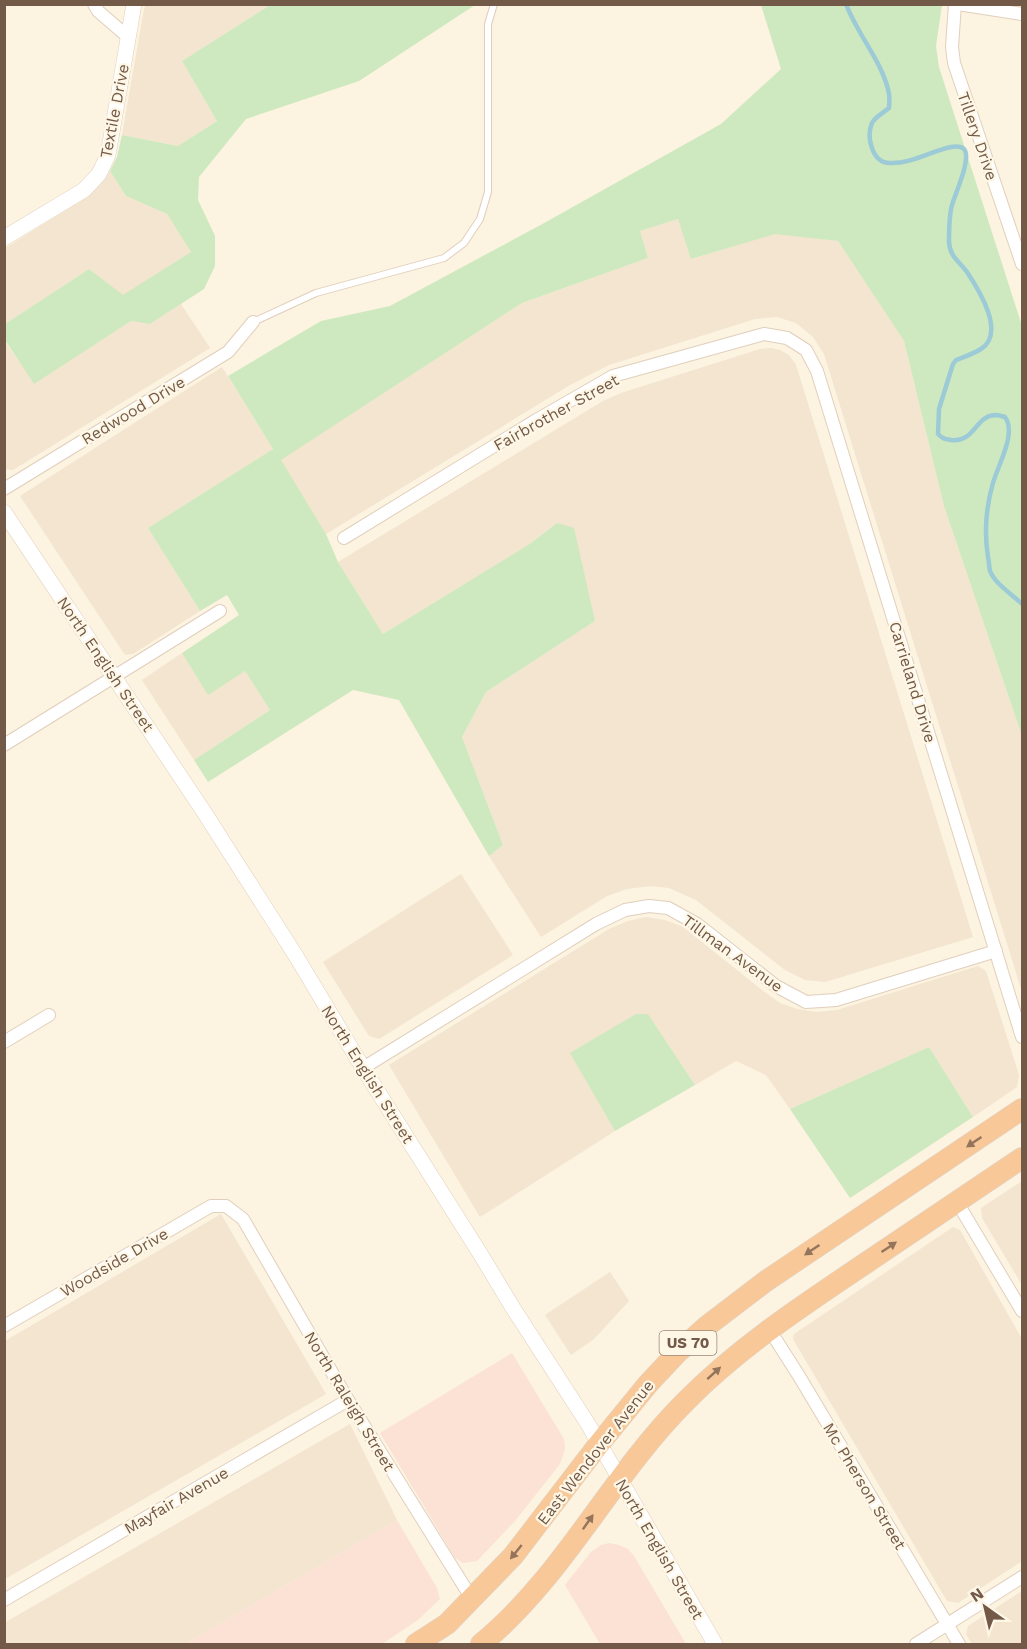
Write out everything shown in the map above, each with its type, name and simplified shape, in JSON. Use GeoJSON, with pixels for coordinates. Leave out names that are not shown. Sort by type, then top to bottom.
{"type":"FeatureCollection","features":[{"type":"Feature","properties":{"kind":"highway","name":"East Wendover Avenue"},"geometry":{"type":"LineString","coordinates":[[416,1644],[447,1624],[513,1556],[599,1444],[648,1384],[677,1353],[766,1281],[1023,1109]]}},
{"type":"Feature","properties":{"kind":"highway","name":"US 70"},"geometry":{"type":"LineString","coordinates":[[484,1643],[536,1591],[619,1478],[655,1434],[739,1351],[1023,1158]]}},
{"type":"Feature","properties":{"kind":"street"},"geometry":{"type":"LineString","coordinates":[[94,4],[98,11],[128,37]]}},
{"type":"Feature","properties":{"kind":"street","name":"Textile Drive"},"geometry":{"type":"LineString","coordinates":[[4,238],[84,190],[99,174],[108,155],[134,4]]}},
{"type":"Feature","properties":{"kind":"street"},"geometry":{"type":"LineString","coordinates":[[956,4],[1023,15]]}},
{"type":"Feature","properties":{"kind":"street","name":"Tillery Drive"},"geometry":{"type":"LineString","coordinates":[[956,4],[952,47],[954,63],[1023,264]]}},
{"type":"Feature","properties":{"kind":"street","name":"Redwood Drive"},"geometry":{"type":"LineString","coordinates":[[4,489],[228,352],[253,322]]}},
{"type":"Feature","properties":{"kind":"street","name":"Fairbrother Street"},"geometry":{"type":"LineString","coordinates":[[344,538],[533,422],[613,376],[764,334],[787,338]]}},
{"type":"Feature","properties":{"kind":"street","name":"Carrieland Drive"},"geometry":{"type":"LineString","coordinates":[[787,338],[806,350],[818,371],[1023,1037]]}},
{"type":"Feature","properties":{"kind":"street","name":"North English Street"},"geometry":{"type":"LineString","coordinates":[[4,512],[204,812],[296,956],[363,1068],[588,1424],[716,1644]]}},
{"type":"Feature","properties":{"kind":"street"},"geometry":{"type":"LineString","coordinates":[[4,745],[220,611]]}},
{"type":"Feature","properties":{"kind":"street","name":"Tillman Avenue"},"geometry":{"type":"LineString","coordinates":[[363,1068],[596,924],[625,910],[650,906],[668,908],[697,924],[776,986],[806,1002],[836,1000],[996,951]]}},
{"type":"Feature","properties":{"kind":"street"},"geometry":{"type":"LineString","coordinates":[[4,1041],[49,1016]]}},
{"type":"Feature","properties":{"kind":"street"},"geometry":{"type":"LineString","coordinates":[[957,1202],[1023,1311]]}},
{"type":"Feature","properties":{"kind":"street","name":"Woodside Drive"},"geometry":{"type":"LineString","coordinates":[[4,1326],[211,1206],[226,1206]]}},
{"type":"Feature","properties":{"kind":"street","name":"North Raleigh Street"},"geometry":{"type":"LineString","coordinates":[[226,1206],[243,1219],[348,1400],[472,1599]]}},
{"type":"Feature","properties":{"kind":"street","name":"Mc Pherson Street"},"geometry":{"type":"LineString","coordinates":[[769,1329],[959,1644]]}},
{"type":"Feature","properties":{"kind":"street","name":"Mayfair Avenue"},"geometry":{"type":"LineString","coordinates":[[4,1600],[348,1400]]}},
{"type":"Feature","properties":{"kind":"street"},"geometry":{"type":"LineString","coordinates":[[916,1644],[1023,1577]]}},
{"type":"Feature","properties":{"kind":"lane"},"geometry":{"type":"LineString","coordinates":[[253,322],[316,293],[444,258],[464,243],[480,219],[488,192],[488,24],[494,4]]}},
{"type":"Feature","properties":{"kind":"shaded area"},"geometry":{"type":"Polygon","coordinates":[[[146,5],[270,5],[182,61],[217,121],[178,146],[122,135],[146,5]]]}},
{"type":"Feature","properties":{"kind":"shaded area"},"geometry":{"type":"Polygon","coordinates":[[[110,171],[126,196],[167,214],[191,252],[123,296],[89,269],[5,324],[5,248],[79,202],[96,189],[110,171]]]}},
{"type":"Feature","properties":{"kind":"shaded area"},"geometry":{"type":"Polygon","coordinates":[[[678,219],[692,259],[775,233],[838,241],[904,341],[944,506],[1022,736],[1022,992],[824,354],[813,337],[796,323],[777,317],[755,319],[609,365],[570,385],[326,534],[280,460],[522,303],[648,258],[640,231],[678,219]]]}},
{"type":"Feature","properties":{"kind":"shaded area"},"geometry":{"type":"Polygon","coordinates":[[[181,304],[210,348],[13,470],[5,469],[4,340],[34,383],[131,321],[150,324],[181,304]]]}},
{"type":"Feature","properties":{"kind":"shaded area"},"geometry":{"type":"Polygon","coordinates":[[[771,348],[789,355],[796,365],[973,937],[825,982],[805,980],[785,970],[696,900],[669,888],[651,886],[627,889],[607,896],[541,937],[489,856],[503,845],[462,737],[486,692],[595,621],[557,523],[531,543],[383,634],[338,562],[603,401],[621,393],[760,349],[771,348]]]}},
{"type":"Feature","properties":{"kind":"shaded area"},"geometry":{"type":"Polygon","coordinates":[[[222,367],[273,449],[148,528],[200,611],[133,654],[125,655],[20,496],[222,367]]]}},
{"type":"Feature","properties":{"kind":"shaded area"},"geometry":{"type":"Polygon","coordinates":[[[182,653],[208,694],[245,671],[270,710],[194,760],[142,680],[182,653]]]}},
{"type":"Feature","properties":{"kind":"shaded area"},"geometry":{"type":"Polygon","coordinates":[[[461,874],[513,955],[379,1039],[369,1036],[323,962],[461,874]]]}},
{"type":"Feature","properties":{"kind":"shaded area"},"geometry":{"type":"Polygon","coordinates":[[[646,917],[665,920],[683,927],[780,1003],[816,1012],[837,1010],[978,966],[986,971],[1019,1075],[1017,1087],[973,1117],[929,1047],[790,1109],[766,1075],[736,1061],[695,1085],[648,1014],[571,1053],[615,1131],[480,1217],[389,1065],[609,929],[646,917]]]}},
{"type":"Feature","properties":{"kind":"shaded area"},"geometry":{"type":"Polygon","coordinates":[[[1022,1181],[1022,1285],[982,1218],[981,1208],[1022,1181]]]}},
{"type":"Feature","properties":{"kind":"shaded area"},"geometry":{"type":"Polygon","coordinates":[[[221,1214],[326,1394],[5,1579],[5,1341],[221,1214]]]}},
{"type":"Feature","properties":{"kind":"shaded area"},"geometry":{"type":"Polygon","coordinates":[[[953,1227],[960,1230],[1022,1339],[1022,1561],[958,1603],[947,1601],[793,1339],[794,1334],[953,1227]]]}},
{"type":"Feature","properties":{"kind":"shaded area"},"geometry":{"type":"Polygon","coordinates":[[[610,1272],[629,1301],[594,1339],[571,1355],[545,1315],[610,1272]]]}},
{"type":"Feature","properties":{"kind":"shaded area"},"geometry":{"type":"Polygon","coordinates":[[[512,1353],[564,1439],[565,1449],[560,1464],[515,1521],[477,1561],[463,1563],[455,1558],[380,1433],[512,1353]]]}},
{"type":"Feature","properties":{"kind":"shaded area"},"geometry":{"type":"Polygon","coordinates":[[[350,1424],[397,1520],[185,1644],[5,1644],[4,1623],[350,1424]]]}},
{"type":"Feature","properties":{"kind":"shaded area"},"geometry":{"type":"Polygon","coordinates":[[[397,1520],[437,1588],[440,1599],[418,1620],[382,1644],[185,1644],[397,1520]]]}},
{"type":"Feature","properties":{"kind":"shaded area"},"geometry":{"type":"Polygon","coordinates":[[[609,1543],[628,1549],[634,1556],[686,1644],[600,1644],[565,1585],[591,1552],[609,1543]]]}},
{"type":"Feature","properties":{"kind":"shaded area"},"geometry":{"type":"Polygon","coordinates":[[[1022,1591],[1022,1644],[972,1644],[966,1634],[968,1626],[1022,1591]]]}},
{"type":"Feature","properties":{"kind":"green space"},"geometry":{"type":"Polygon","coordinates":[[[270,5],[475,5],[359,81],[246,119],[199,177],[198,200],[215,236],[215,266],[204,289],[150,324],[131,321],[34,384],[5,340],[5,324],[89,269],[123,295],[191,252],[167,214],[126,196],[110,171],[117,157],[122,135],[178,146],[217,121],[182,61],[270,5]]]}},
{"type":"Feature","properties":{"kind":"green space"},"geometry":{"type":"Polygon","coordinates":[[[761,5],[942,5],[936,46],[939,67],[1022,326],[1022,736],[944,506],[904,341],[838,241],[775,234],[691,259],[678,219],[640,231],[648,258],[522,303],[281,460],[326,534],[338,562],[383,634],[531,543],[557,523],[574,528],[595,621],[486,692],[462,737],[503,845],[489,856],[399,700],[353,690],[208,782],[194,760],[270,710],[245,671],[208,695],[182,653],[239,615],[227,595],[200,611],[148,528],[273,449],[228,376],[321,321],[390,306],[721,124],[781,69],[761,5]]]}},
{"type":"Feature","properties":{"kind":"green space"},"geometry":{"type":"Polygon","coordinates":[[[636,1014],[648,1014],[695,1085],[615,1131],[570,1053],[636,1014]]]}},
{"type":"Feature","properties":{"kind":"green space"},"geometry":{"type":"Polygon","coordinates":[[[929,1047],[973,1117],[850,1198],[790,1109],[929,1047]]]}},
{"type":"Feature","properties":{"kind":"waterway"},"geometry":{"type":"LineString","coordinates":[[846,4],[882,72],[889,94],[889,108],[875,119],[870,129],[870,142],[875,154],[879,159],[890,163],[898,163],[958,146],[964,149],[966,154],[965,168],[951,209],[949,242],[953,255],[978,289],[988,311],[991,333],[988,342],[981,349],[956,360],[953,364],[939,409],[938,434],[946,439],[959,440],[970,434],[988,416],[1005,417],[1008,424],[1008,440],[989,501],[986,520],[987,548],[992,576],[1022,604]]}}]}
